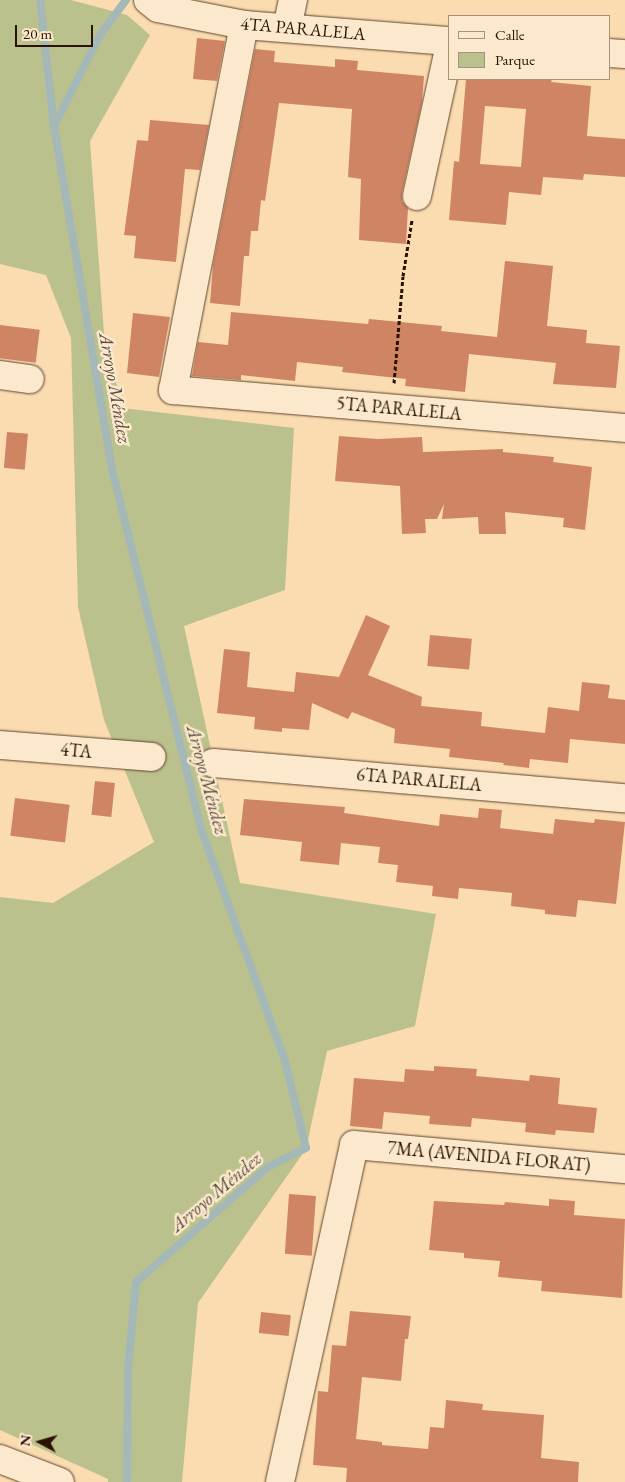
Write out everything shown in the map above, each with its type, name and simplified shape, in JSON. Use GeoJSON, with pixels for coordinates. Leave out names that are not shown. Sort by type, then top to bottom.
{"type":"FeatureCollection","features":[{"type":"Feature","properties":{"kind":"street"},"geometry":{"type":"LineString","coordinates":[[286,28],[293,0]]}},
{"type":"Feature","properties":{"kind":"street","name":"4TA PARALELA"},"geometry":{"type":"LineString","coordinates":[[153,4],[244,25],[448,41]]}},
{"type":"Feature","properties":{"kind":"street","name":"5TA PARALELA"},"geometry":{"type":"LineString","coordinates":[[244,25],[173,390],[625,428]]}},
{"type":"Feature","properties":{"kind":"street"},"geometry":{"type":"LineString","coordinates":[[416,196],[448,53]]}},
{"type":"Feature","properties":{"kind":"street"},"geometry":{"type":"LineString","coordinates":[[610,53],[625,54]]}},
{"type":"Feature","properties":{"kind":"street"},"geometry":{"type":"LineString","coordinates":[[0,375],[30,379]]}},
{"type":"Feature","properties":{"kind":"street","name":"4TA"},"geometry":{"type":"LineString","coordinates":[[0,744],[152,757]]}},
{"type":"Feature","properties":{"kind":"street","name":"6TA PARALELA"},"geometry":{"type":"LineString","coordinates":[[213,762],[625,798]]}},
{"type":"Feature","properties":{"kind":"street","name":"7MA (AVENIDA FLORAT)"},"geometry":{"type":"LineString","coordinates":[[280,1482],[354,1145],[625,1169]]}},
{"type":"Feature","properties":{"kind":"street"},"geometry":{"type":"LineString","coordinates":[[0,1459],[44,1480]]}},
{"type":"Feature","properties":{"kind":"path"},"geometry":{"type":"LineString","coordinates":[[392,408],[403,276],[416,196]]}},
{"type":"Feature","properties":{"kind":"green space"},"geometry":{"type":"Polygon","coordinates":[[[0,0],[71,0],[127,15],[150,35],[90,141],[104,333],[122,408],[294,428],[285,590],[184,626],[240,883],[436,914],[415,1026],[327,1051],[306,1149],[198,1303],[182,1482],[108,1482],[108,1479],[0,1430],[0,897],[53,903],[154,842],[104,720],[78,607],[71,338],[46,275],[0,264],[0,0]]]}},
{"type":"Feature","properties":{"kind":"building"},"geometry":{"type":"Polygon","coordinates":[[[197,38],[225,41],[217,81],[193,79],[197,38]]]}},
{"type":"Feature","properties":{"kind":"building"},"geometry":{"type":"Polygon","coordinates":[[[255,49],[275,51],[274,62],[335,67],[335,59],[358,61],[357,70],[424,76],[422,102],[402,193],[402,201],[408,208],[406,244],[359,240],[361,179],[348,177],[352,109],[279,103],[265,201],[261,200],[258,231],[251,231],[249,256],[244,256],[240,306],[210,303],[213,265],[255,49]]]}},
{"type":"Feature","properties":{"kind":"building"},"geometry":{"type":"Polygon","coordinates":[[[466,80],[552,80],[551,82],[591,86],[587,136],[625,139],[625,177],[584,174],[583,180],[543,177],[541,195],[509,192],[506,225],[449,220],[454,161],[459,162],[466,80]],[[485,106],[480,164],[521,167],[526,109],[485,106]]]}},
{"type":"Feature","properties":{"kind":"building"},"geometry":{"type":"Polygon","coordinates":[[[150,120],[209,125],[200,170],[185,169],[176,262],[134,258],[136,236],[124,235],[137,140],[148,141],[150,120]]]}},
{"type":"Feature","properties":{"kind":"building"},"geometry":{"type":"Polygon","coordinates":[[[505,261],[553,266],[547,326],[587,330],[586,343],[620,346],[616,388],[553,384],[556,363],[469,354],[465,392],[405,386],[406,379],[342,372],[343,367],[297,362],[295,381],[241,375],[241,380],[192,376],[198,342],[228,345],[231,312],[368,324],[369,319],[442,326],[441,331],[497,337],[505,261]]]}},
{"type":"Feature","properties":{"kind":"building"},"geometry":{"type":"Polygon","coordinates":[[[133,313],[170,317],[159,377],[127,373],[133,313]]]}},
{"type":"Feature","properties":{"kind":"building"},"geometry":{"type":"Polygon","coordinates":[[[0,325],[40,330],[36,363],[0,358],[0,325]]]}},
{"type":"Feature","properties":{"kind":"building"},"geometry":{"type":"Polygon","coordinates":[[[7,432],[28,434],[25,470],[4,468],[7,432]]]}},
{"type":"Feature","properties":{"kind":"building"},"geometry":{"type":"Polygon","coordinates":[[[339,436],[378,439],[422,437],[423,452],[503,449],[503,452],[554,457],[553,462],[592,467],[585,530],[563,527],[564,518],[505,512],[506,534],[479,534],[478,517],[442,519],[444,504],[437,519],[425,519],[426,533],[402,534],[400,486],[335,481],[339,436]]]}},
{"type":"Feature","properties":{"kind":"building"},"geometry":{"type":"Polygon","coordinates":[[[366,615],[390,626],[368,675],[422,697],[421,706],[482,712],[481,726],[545,733],[548,707],[579,711],[582,682],[610,685],[608,698],[625,700],[625,744],[570,739],[568,763],[530,759],[529,768],[503,765],[504,763],[449,757],[450,749],[394,743],[395,729],[352,712],[348,719],[312,703],[309,730],[282,728],[282,732],[254,729],[255,717],[217,713],[224,649],[250,652],[247,687],[294,692],[296,672],[339,677],[366,615]]]}},
{"type":"Feature","properties":{"kind":"building"},"geometry":{"type":"Polygon","coordinates":[[[430,635],[472,639],[469,670],[427,666],[430,635]]]}},
{"type":"Feature","properties":{"kind":"building"},"geometry":{"type":"Polygon","coordinates":[[[95,781],[115,783],[111,817],[91,815],[95,781]]]}},
{"type":"Feature","properties":{"kind":"building"},"geometry":{"type":"Polygon","coordinates":[[[15,798],[70,805],[65,842],[10,836],[15,798]]]}},
{"type":"Feature","properties":{"kind":"building"},"geometry":{"type":"Polygon","coordinates":[[[244,799],[345,807],[344,813],[439,826],[440,814],[478,818],[479,808],[502,810],[500,828],[553,834],[555,819],[594,823],[595,819],[625,822],[616,904],[578,900],[576,917],[545,914],[545,910],[511,906],[512,893],[459,888],[458,899],[432,896],[433,886],[396,882],[398,865],[378,863],[380,847],[341,843],[339,865],[300,861],[302,842],[240,835],[244,799]]]}},
{"type":"Feature","properties":{"kind":"building"},"geometry":{"type":"Polygon","coordinates":[[[434,1066],[477,1069],[476,1076],[529,1081],[530,1075],[560,1078],[558,1104],[597,1108],[594,1133],[556,1130],[555,1135],[525,1132],[526,1123],[472,1118],[471,1127],[429,1124],[430,1116],[384,1112],[382,1129],[350,1126],[354,1078],[404,1082],[405,1069],[434,1071],[434,1066]]]}},
{"type":"Feature","properties":{"kind":"building"},"geometry":{"type":"Polygon","coordinates":[[[289,1194],[316,1196],[312,1256],[285,1254],[289,1194]]]}},
{"type":"Feature","properties":{"kind":"building"},"geometry":{"type":"Polygon","coordinates":[[[549,1199],[575,1201],[574,1215],[625,1219],[622,1298],[541,1291],[542,1281],[498,1277],[500,1261],[464,1258],[464,1253],[429,1250],[434,1201],[504,1205],[505,1202],[549,1206],[549,1199]]]}},
{"type":"Feature","properties":{"kind":"building"},"geometry":{"type":"Polygon","coordinates":[[[350,1311],[411,1316],[408,1339],[405,1339],[401,1381],[362,1377],[356,1439],[382,1442],[382,1445],[428,1449],[430,1427],[444,1428],[446,1400],[483,1404],[482,1410],[544,1415],[541,1458],[579,1462],[578,1482],[346,1482],[347,1468],[313,1465],[318,1391],[328,1392],[332,1345],[346,1346],[350,1311]]]}},
{"type":"Feature","properties":{"kind":"building"},"geometry":{"type":"Polygon","coordinates":[[[261,1312],[291,1315],[289,1336],[259,1333],[261,1312]]]}},
{"type":"Feature","properties":{"kind":"waterway","name":"Arroyo Méndez"},"geometry":{"type":"LineString","coordinates":[[40,0],[54,126],[113,473],[201,829],[285,1061],[306,1148],[268,1167],[136,1282],[128,1370],[127,1482]]}},
{"type":"Feature","properties":{"kind":"waterway"},"geometry":{"type":"LineString","coordinates":[[54,126],[100,35],[126,0]]}}]}
